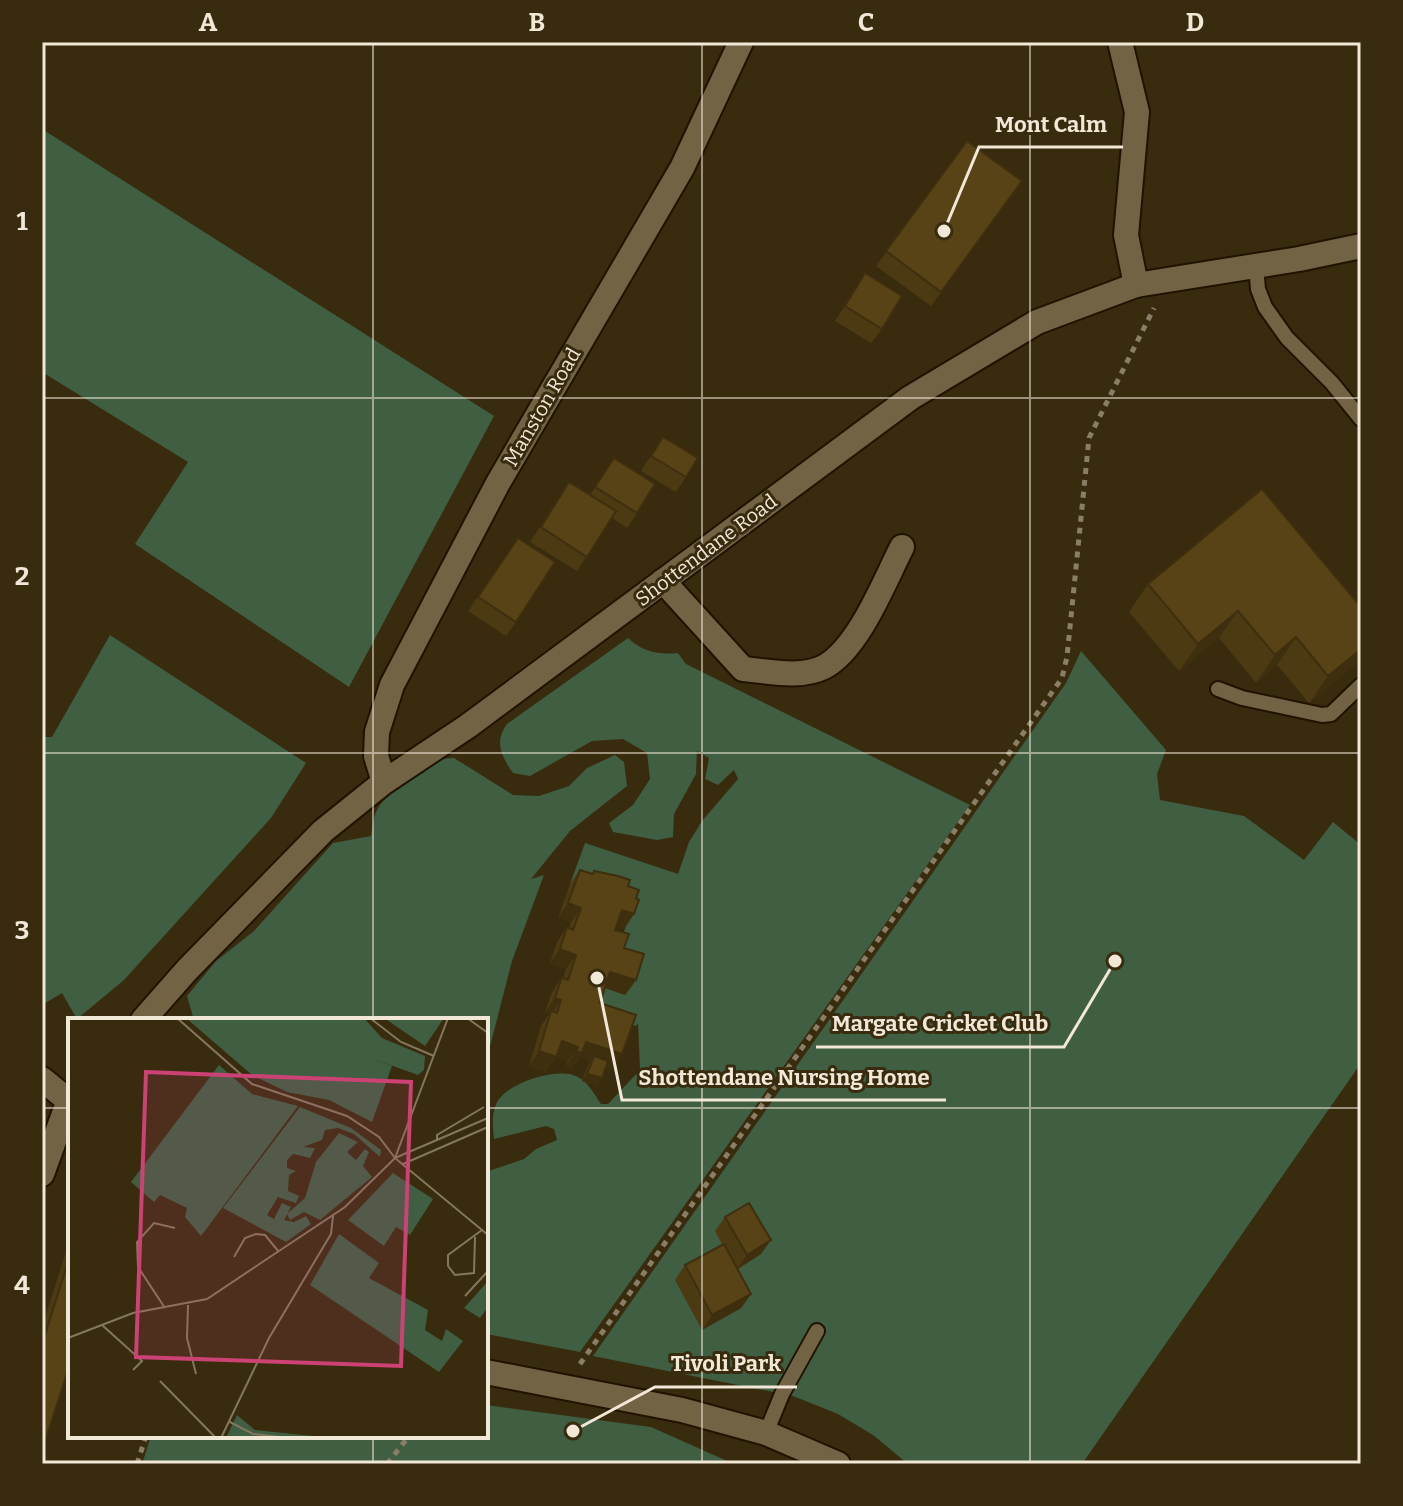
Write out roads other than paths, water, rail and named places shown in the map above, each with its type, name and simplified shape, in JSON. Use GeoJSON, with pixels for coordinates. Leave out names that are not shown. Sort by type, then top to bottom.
{"type":"FeatureCollection","features":[{"type":"Feature","properties":{"kind":"street","name":"Manston Road"},"geometry":{"type":"LineString","coordinates":[[384,782],[376,756],[377,732],[392,685],[498,483],[682,168],[741,42]]}},
{"type":"Feature","properties":{"kind":"street"},"geometry":{"type":"LineString","coordinates":[[1120,42],[1137,112],[1126,235],[1136,285]]}},
{"type":"Feature","properties":{"kind":"street","name":"Shottendane Road"},"geometry":{"type":"LineString","coordinates":[[145,1018],[187,970],[323,831],[384,782],[468,726],[910,398],[1037,322],[1136,285],[1361,246]]}},
{"type":"Feature","properties":{"kind":"street"},"geometry":{"type":"LineString","coordinates":[[663,581],[743,669],[789,674],[822,668],[845,650],[902,547]]}},
{"type":"Feature","properties":{"kind":"street"},"geometry":{"type":"LineString","coordinates":[[42,1079],[68,1098]]}},
{"type":"Feature","properties":{"kind":"street"},"geometry":{"type":"LineString","coordinates":[[42,1111],[68,1101]]}},
{"type":"Feature","properties":{"kind":"street"},"geometry":{"type":"LineString","coordinates":[[42,1174],[68,1105]]}},
{"type":"Feature","properties":{"kind":"street"},"geometry":{"type":"LineString","coordinates":[[488,1372],[682,1410],[766,1433],[838,1464]]}},
{"type":"Feature","properties":{"kind":"lane"},"geometry":{"type":"LineString","coordinates":[[1256,266],[1258,289],[1265,307],[1287,338],[1332,383],[1361,419]]}},
{"type":"Feature","properties":{"kind":"lane"},"geometry":{"type":"LineString","coordinates":[[1218,689],[1242,698],[1322,715],[1331,714],[1361,685]]}},
{"type":"Feature","properties":{"kind":"lane"},"geometry":{"type":"LineString","coordinates":[[766,1433],[782,1394],[817,1331]]}},
{"type":"Feature","properties":{"kind":"place","name":"Mont Calm"},"geometry":{"type":"Point","coordinates":[944,231]}},
{"type":"Feature","properties":{"kind":"place","name":"Margate Cricket Club"},"geometry":{"type":"Point","coordinates":[1115,961]}},
{"type":"Feature","properties":{"kind":"place","name":"Shottendane Nursing Home"},"geometry":{"type":"Point","coordinates":[597,978]}},
{"type":"Feature","properties":{"kind":"place","name":"Tivoli Park"},"geometry":{"type":"Point","coordinates":[573,1431]}}]}
